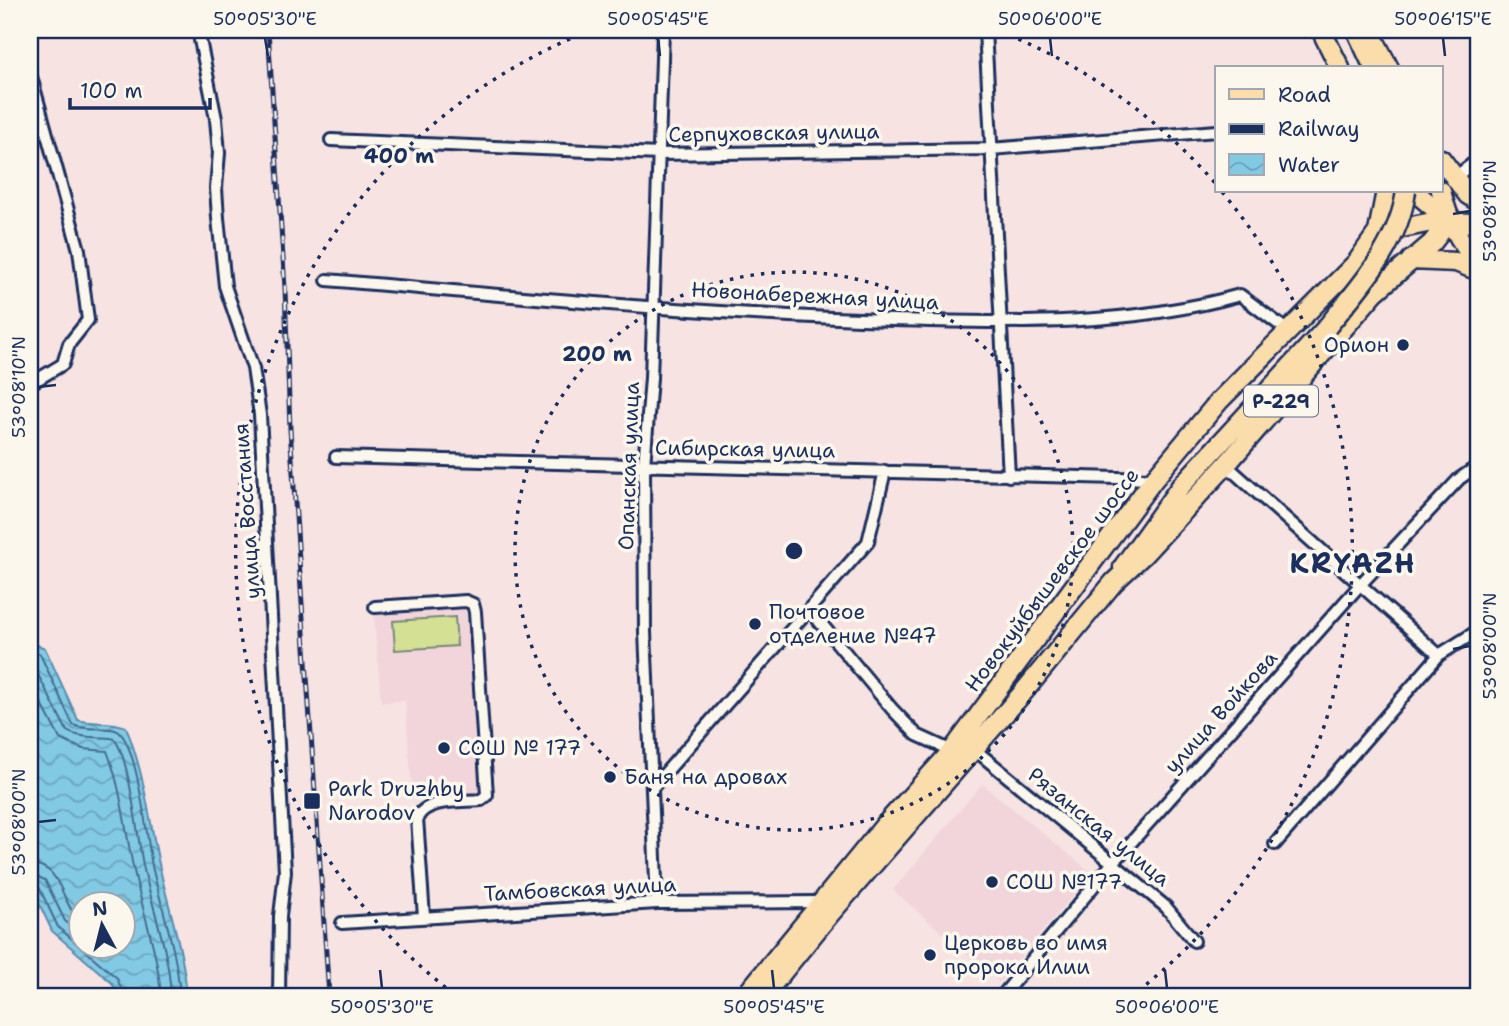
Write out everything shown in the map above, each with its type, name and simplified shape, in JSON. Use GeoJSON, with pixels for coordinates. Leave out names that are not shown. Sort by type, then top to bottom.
{"type":"FeatureCollection","features":[{"type":"Feature","properties":{"kind":"main road"},"geometry":{"type":"LineString","coordinates":[[1321,30],[1339,66]]}},
{"type":"Feature","properties":{"kind":"main road"},"geometry":{"type":"LineString","coordinates":[[1356,30],[1373,66]]}},
{"type":"Feature","properties":{"kind":"main road"},"geometry":{"type":"LineString","coordinates":[[1369,30],[1388,66]]}},
{"type":"Feature","properties":{"kind":"main road"},"geometry":{"type":"LineString","coordinates":[[1442,160],[1468,195],[1479,202]]}},
{"type":"Feature","properties":{"kind":"main road","name":"Новокуйбышевское шоссе"},"geometry":{"type":"LineString","coordinates":[[745,996],[820,902],[952,751],[1154,479],[1219,401],[1357,262],[1378,232],[1386,192]]}},
{"type":"Feature","properties":{"kind":"main road","name":"Новокуйбышевское шоссе"},"geometry":{"type":"LineString","coordinates":[[1114,582],[1136,544],[1181,486],[1327,327],[1380,260],[1396,230],[1406,192]]}},
{"type":"Feature","properties":{"kind":"main road"},"geometry":{"type":"LineString","coordinates":[[1415,192],[1449,221]]}},
{"type":"Feature","properties":{"kind":"main road"},"geometry":{"type":"LineString","coordinates":[[1441,192],[1449,221],[1465,248],[1479,264]]}},
{"type":"Feature","properties":{"kind":"main road"},"geometry":{"type":"LineString","coordinates":[[1378,232],[1414,224],[1449,221],[1479,223]]}},
{"type":"Feature","properties":{"kind":"main road","name":"Новокуйбышевское шоссе"},"geometry":{"type":"LineString","coordinates":[[763,996],[1114,582],[1144,554],[1226,465],[1380,287],[1432,243],[1449,221]]}},
{"type":"Feature","properties":{"kind":"main road"},"geometry":{"type":"LineString","coordinates":[[1411,260],[1456,262],[1479,271]]}},
{"type":"Feature","properties":{"kind":"main road"},"geometry":{"type":"LineString","coordinates":[[1357,262],[1372,267],[1380,278],[1380,287]]}},
{"type":"Feature","properties":{"kind":"street","name":"улица Восстания"},"geometry":{"type":"LineString","coordinates":[[198,30],[216,119],[219,153],[216,188],[225,286],[253,368],[260,415],[285,872],[280,916],[279,996]]}},
{"type":"Feature","properties":{"kind":"street","name":"Опанская улица"},"geometry":{"type":"LineString","coordinates":[[657,903],[645,632],[644,466],[660,154],[663,30]]}},
{"type":"Feature","properties":{"kind":"street"},"geometry":{"type":"LineString","coordinates":[[985,30],[1009,476]]}},
{"type":"Feature","properties":{"kind":"street"},"geometry":{"type":"LineString","coordinates":[[30,73],[79,250],[88,320],[69,344],[63,364],[30,384]]}},
{"type":"Feature","properties":{"kind":"street","name":"Серпуховская улица"},"geometry":{"type":"LineString","coordinates":[[331,140],[660,154],[990,149],[1215,131]]}},
{"type":"Feature","properties":{"kind":"street"},"geometry":{"type":"LineString","coordinates":[[1455,177],[1479,159]]}},
{"type":"Feature","properties":{"kind":"street","name":"Новонабережная улица"},"geometry":{"type":"LineString","coordinates":[[327,280],[653,307],[836,318],[999,323],[1075,322],[1176,311],[1240,295],[1288,331]]}},
{"type":"Feature","properties":{"kind":"street","name":"Сибирская улица"},"geometry":{"type":"LineString","coordinates":[[336,457],[1154,479]]}},
{"type":"Feature","properties":{"kind":"street"},"geometry":{"type":"LineString","coordinates":[[1226,465],[1439,655]]}},
{"type":"Feature","properties":{"kind":"street","name":"улица Войкова"},"geometry":{"type":"LineString","coordinates":[[1002,996],[1112,864],[1359,586],[1459,479],[1479,465]]}},
{"type":"Feature","properties":{"kind":"street"},"geometry":{"type":"LineString","coordinates":[[653,787],[868,542],[885,471]]}},
{"type":"Feature","properties":{"kind":"street"},"geometry":{"type":"LineString","coordinates":[[375,607],[466,601],[473,604],[475,612],[487,795],[481,800],[431,805],[421,809],[417,818],[424,917]]}},
{"type":"Feature","properties":{"kind":"street"},"geometry":{"type":"LineString","coordinates":[[809,609],[917,735],[952,751]]}},
{"type":"Feature","properties":{"kind":"street"},"geometry":{"type":"LineString","coordinates":[[1275,844],[1439,655],[1479,630]]}},
{"type":"Feature","properties":{"kind":"street","name":"Рязанская улица"},"geometry":{"type":"LineString","coordinates":[[974,749],[1166,907],[1194,941]]}},
{"type":"Feature","properties":{"kind":"street","name":"Тамбовская улица"},"geometry":{"type":"LineString","coordinates":[[342,923],[657,903],[820,902]]}},
{"type":"Feature","properties":{"kind":"shaded area","name":"СОШ № 177"},"geometry":{"type":"Polygon","coordinates":[[[469,607],[483,793],[413,799],[405,701],[381,702],[374,614],[469,607]]]}},
{"type":"Feature","properties":{"kind":"shaded area","name":"СОШ №177"},"geometry":{"type":"Polygon","coordinates":[[[982,784],[1092,873],[999,982],[893,890],[982,784]]]}},
{"type":"Feature","properties":{"kind":"green space"},"geometry":{"type":"Polygon","coordinates":[[[455,617],[457,646],[395,650],[393,621],[455,617]]]}},
{"type":"Feature","properties":{"kind":"water"},"geometry":{"type":"Polygon","coordinates":[[[30,642],[45,648],[78,720],[126,727],[142,778],[183,963],[187,996],[118,996],[112,983],[85,960],[136,960],[136,890],[66,890],[66,943],[52,931],[30,884],[30,642]]]}},
{"type":"Feature","properties":{"kind":"railway"},"geometry":{"type":"LineString","coordinates":[[268,30],[285,288],[290,429],[329,996]]}},
{"type":"Feature","properties":{"kind":"place","name":"Орион"},"geometry":{"type":"Point","coordinates":[1403,345]}},
{"type":"Feature","properties":{"kind":"place","name":"Почтовое отделение №47"},"geometry":{"type":"Point","coordinates":[755,624]}},
{"type":"Feature","properties":{"kind":"place","name":"СОШ № 177"},"geometry":{"type":"Point","coordinates":[444,748]}},
{"type":"Feature","properties":{"kind":"place","name":"Баня на дровах"},"geometry":{"type":"Point","coordinates":[610,777]}},
{"type":"Feature","properties":{"kind":"place","name":"Park Druzhby Narodov"},"geometry":{"type":"Point","coordinates":[312,801]}},
{"type":"Feature","properties":{"kind":"place","name":"СОШ №177"},"geometry":{"type":"Point","coordinates":[992,882]}},
{"type":"Feature","properties":{"kind":"place","name":"Церковь во имя пророка Илии"},"geometry":{"type":"Point","coordinates":[930,955]}},
{"type":"Feature","properties":{"kind":"district","name":"KRYAZH"},"geometry":{"type":"Point","coordinates":[1353,563]}}]}
